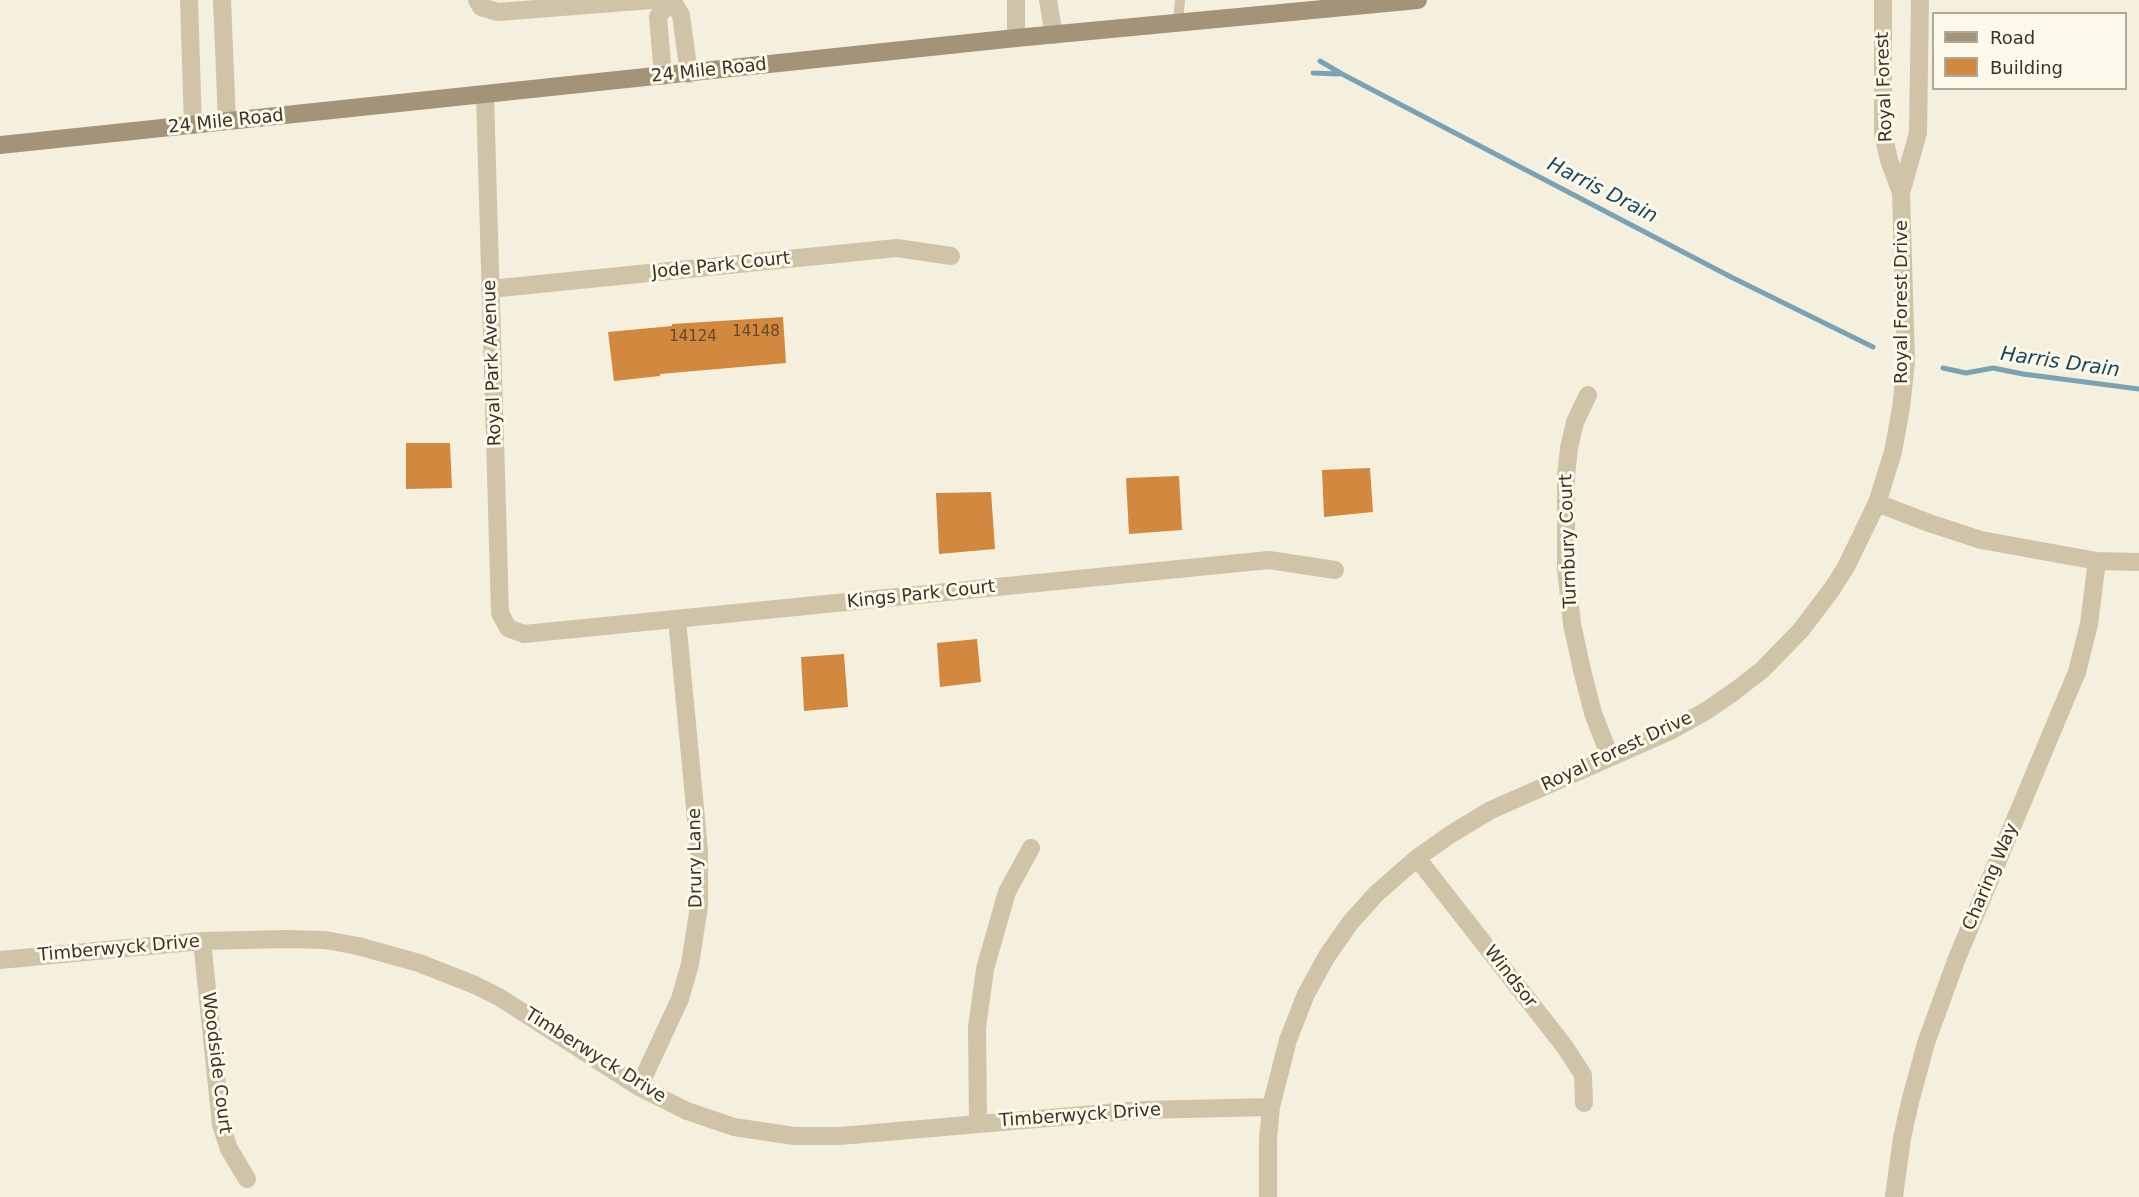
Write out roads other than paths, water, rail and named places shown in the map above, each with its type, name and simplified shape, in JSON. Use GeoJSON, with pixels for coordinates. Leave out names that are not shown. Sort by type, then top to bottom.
{"type":"FeatureCollection","features":[{"type":"Feature","properties":{"kind":"street"},"geometry":{"type":"LineString","coordinates":[[189,0],[193,125]]}},
{"type":"Feature","properties":{"kind":"street"},"geometry":{"type":"LineString","coordinates":[[222,0],[227,122]]}},
{"type":"Feature","properties":{"kind":"street"},"geometry":{"type":"LineString","coordinates":[[477,0],[481,7],[498,12],[652,0]]}},
{"type":"Feature","properties":{"kind":"street"},"geometry":{"type":"LineString","coordinates":[[663,76],[658,17],[671,0],[681,15],[689,74]]}},
{"type":"Feature","properties":{"kind":"street"},"geometry":{"type":"LineString","coordinates":[[1016,0],[1016,39]]}},
{"type":"Feature","properties":{"kind":"street"},"geometry":{"type":"LineString","coordinates":[[1048,0],[1054,35]]}},
{"type":"Feature","properties":{"kind":"street","name":"24 Mile Road"},"geometry":{"type":"LineString","coordinates":[[0,146],[1178,23],[1303,6],[1412,0]]}},
{"type":"Feature","properties":{"kind":"street","name":"Royal Forest"},"geometry":{"type":"LineString","coordinates":[[1883,0],[1883,133],[1888,160],[1901,192]]}},
{"type":"Feature","properties":{"kind":"street","name":"Royal Forest"},"geometry":{"type":"LineString","coordinates":[[1901,192],[1918,133],[1920,0]]}},
{"type":"Feature","properties":{"kind":"street","name":"Royal Park Avenue"},"geometry":{"type":"LineString","coordinates":[[485,96],[500,613],[508,628]]}},
{"type":"Feature","properties":{"kind":"street","name":"Royal Forest Drive"},"geometry":{"type":"LineString","coordinates":[[1268,1197],[1268,1139],[1271,1107],[1288,1040],[1306,994],[1327,956],[1350,923],[1376,894],[1417,858],[1491,810],[1668,732],[1706,711],[1735,691],[1761,670],[1801,630],[1846,567],[1877,503],[1893,452],[1901,408],[1906,361],[1901,192]]}},
{"type":"Feature","properties":{"kind":"street","name":"Jode Park Court"},"geometry":{"type":"LineString","coordinates":[[490,289],[897,248],[951,256]]}},
{"type":"Feature","properties":{"kind":"street","name":"Turnbury Court"},"geometry":{"type":"LineString","coordinates":[[1588,395],[1575,422],[1569,448],[1566,487],[1566,569],[1572,624],[1582,670],[1593,713],[1610,758]]}},
{"type":"Feature","properties":{"kind":"street"},"geometry":{"type":"LineString","coordinates":[[1877,503],[1929,524],[1981,540],[2097,561],[2139,562]]}},
{"type":"Feature","properties":{"kind":"street","name":"Kings Park Court"},"geometry":{"type":"LineString","coordinates":[[508,628],[524,634],[1269,560],[1335,570]]}},
{"type":"Feature","properties":{"kind":"street","name":"Charing Way"},"geometry":{"type":"LineString","coordinates":[[1894,1197],[1902,1138],[1926,1043],[1957,958],[2077,672],[2089,624],[2097,561]]}},
{"type":"Feature","properties":{"kind":"street","name":"Drury Lane"},"geometry":{"type":"LineString","coordinates":[[639,1087],[680,999],[690,964],[699,906],[699,850],[677,619]]}},
{"type":"Feature","properties":{"kind":"street"},"geometry":{"type":"LineString","coordinates":[[978,1123],[977,1028],[985,969],[1007,892],[1030,848]]}},
{"type":"Feature","properties":{"kind":"street","name":"Windsor"},"geometry":{"type":"LineString","coordinates":[[1417,858],[1565,1047],[1582,1075],[1584,1103]]}},
{"type":"Feature","properties":{"kind":"street","name":"Timberwyck Drive"},"geometry":{"type":"LineString","coordinates":[[0,960],[202,941],[325,940],[377,950],[419,963],[499,997],[639,1087],[687,1111],[734,1127],[794,1136],[840,1136],[1141,1110],[1271,1107]]}},
{"type":"Feature","properties":{"kind":"street","name":"Woodside Court"},"geometry":{"type":"LineString","coordinates":[[202,941],[221,1125],[229,1149],[247,1179]]}},
{"type":"Feature","properties":{"kind":"lane"},"geometry":{"type":"LineString","coordinates":[[1178,23],[1180,0]]}},
{"type":"Feature","properties":{"kind":"waterway","name":"Harris Drain"},"geometry":{"type":"LineString","coordinates":[[1320,61],[1731,277],[1873,347]]}},
{"type":"Feature","properties":{"kind":"waterway","name":"Harris Drain"},"geometry":{"type":"LineString","coordinates":[[1313,73],[1339,74]]}},
{"type":"Feature","properties":{"kind":"waterway","name":"Harris Drain"},"geometry":{"type":"LineString","coordinates":[[1943,368],[1966,373],[1993,368],[2139,389]]}}]}
